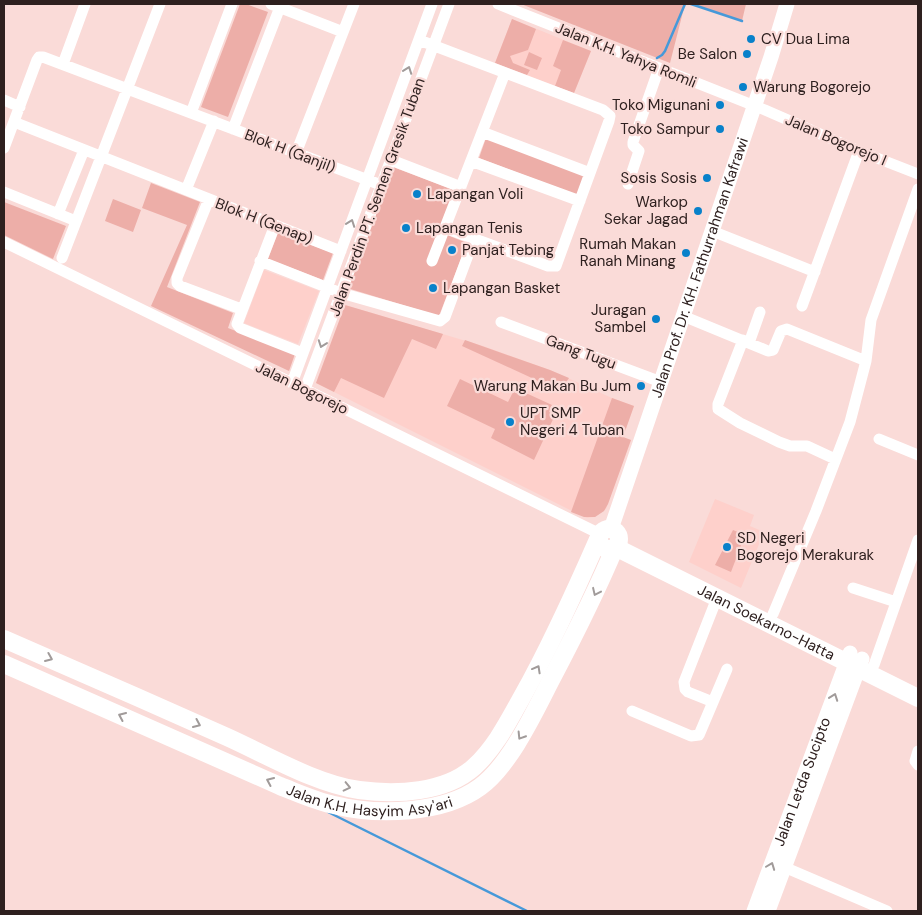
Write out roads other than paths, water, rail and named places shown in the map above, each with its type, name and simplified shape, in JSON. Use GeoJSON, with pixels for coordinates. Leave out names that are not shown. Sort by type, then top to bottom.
{"type":"FeatureCollection","features":[{"type":"Feature","properties":{"kind":"highway","name":"Jalan Soekarno-Hatta"},"geometry":{"type":"LineString","coordinates":[[609,536],[712,591],[858,662],[918,687]]}},
{"type":"Feature","properties":{"kind":"highway","name":"Jalan K.H. Hasyim Asy'ari"},"geometry":{"type":"LineString","coordinates":[[4,639],[322,779],[359,790],[405,791],[433,786],[460,777],[480,762],[515,710],[609,536]]}},
{"type":"Feature","properties":{"kind":"highway","name":"Jalan K.H. Hasyim Asy'ari"},"geometry":{"type":"LineString","coordinates":[[4,664],[318,801],[359,810],[383,812],[406,811],[437,805],[464,796],[481,787],[513,748],[536,711],[593,597],[609,536]]}},
{"type":"Feature","properties":{"kind":"highway","name":"Jalan Soekarno-Hatta"},"geometry":{"type":"LineString","coordinates":[[712,591],[773,614],[918,698]]}},
{"type":"Feature","properties":{"kind":"highway"},"geometry":{"type":"LineString","coordinates":[[4,653],[17,661],[24,672]]}},
{"type":"Feature","properties":{"kind":"highway"},"geometry":{"type":"LineString","coordinates":[[405,791],[406,811]]}},
{"type":"Feature","properties":{"kind":"main road","name":"Jalan Prof. Dr. KH. Fathurrahman Kafrawi"},"geometry":{"type":"LineString","coordinates":[[609,536],[754,106],[786,4]]}},
{"type":"Feature","properties":{"kind":"main road","name":"Jalan Letda Sucipto"},"geometry":{"type":"LineString","coordinates":[[768,911],[858,662]]}},
{"type":"Feature","properties":{"kind":"main road","name":"Jalan Letda Sucipto"},"geometry":{"type":"LineString","coordinates":[[754,911],[858,662]]}},
{"type":"Feature","properties":{"kind":"street"},"geometry":{"type":"LineString","coordinates":[[63,64],[85,4]]}},
{"type":"Feature","properties":{"kind":"street"},"geometry":{"type":"LineString","coordinates":[[62,258],[160,4]]}},
{"type":"Feature","properties":{"kind":"street"},"geometry":{"type":"LineString","coordinates":[[191,113],[232,4]]}},
{"type":"Feature","properties":{"kind":"street"},"geometry":{"type":"LineString","coordinates":[[296,153],[354,4]]}},
{"type":"Feature","properties":{"kind":"street"},"geometry":{"type":"LineString","coordinates":[[432,4],[448,7]]}},
{"type":"Feature","properties":{"kind":"street","name":"Jalan Perdin PT. Semen Gresik Tuban"},"geometry":{"type":"LineString","coordinates":[[292,383],[432,4]]}},
{"type":"Feature","properties":{"kind":"street","name":"Jalan K.H. Yahya Romli"},"geometry":{"type":"LineString","coordinates":[[498,4],[754,106]]}},
{"type":"Feature","properties":{"kind":"street"},"geometry":{"type":"LineString","coordinates":[[234,129],[276,6],[343,32]]}},
{"type":"Feature","properties":{"kind":"street","name":"Jalan Perdin PT. Semen Gresik Tuban"},"geometry":{"type":"LineString","coordinates":[[305,389],[448,7]]}},
{"type":"Feature","properties":{"kind":"street"},"geometry":{"type":"LineString","coordinates":[[419,40],[603,110],[608,113],[610,119],[558,263],[554,267],[445,228]]}},
{"type":"Feature","properties":{"kind":"street","name":"Blok H (Ganjil)"},"geometry":{"type":"LineString","coordinates":[[20,107],[38,58],[48,58],[381,185]]}},
{"type":"Feature","properties":{"kind":"street"},"geometry":{"type":"LineString","coordinates":[[628,184],[638,151],[633,142],[659,68]]}},
{"type":"Feature","properties":{"kind":"street"},"geometry":{"type":"LineString","coordinates":[[432,261],[505,73]]}},
{"type":"Feature","properties":{"kind":"street"},"geometry":{"type":"LineString","coordinates":[[4,100],[20,107],[10,125],[4,148]]}},
{"type":"Feature","properties":{"kind":"street","name":"Jalan Bogorejo I"},"geometry":{"type":"LineString","coordinates":[[754,106],[918,174]]}},
{"type":"Feature","properties":{"kind":"street"},"geometry":{"type":"LineString","coordinates":[[186,190],[214,122]]}},
{"type":"Feature","properties":{"kind":"street","name":"Blok H (Genap)"},"geometry":{"type":"LineString","coordinates":[[10,125],[101,156],[341,251]]}},
{"type":"Feature","properties":{"kind":"street"},"geometry":{"type":"LineString","coordinates":[[482,132],[590,173]]}},
{"type":"Feature","properties":{"kind":"street"},"geometry":{"type":"LineString","coordinates":[[58,214],[84,150]]}},
{"type":"Feature","properties":{"kind":"street"},"geometry":{"type":"LineString","coordinates":[[802,306],[859,151]]}},
{"type":"Feature","properties":{"kind":"street"},"geometry":{"type":"LineString","coordinates":[[391,160],[461,187]]}},
{"type":"Feature","properties":{"kind":"street"},"geometry":{"type":"LineString","coordinates":[[471,160],[580,202]]}},
{"type":"Feature","properties":{"kind":"street"},"geometry":{"type":"LineString","coordinates":[[773,614],[816,511],[850,422],[866,361],[871,320],[918,189]]}},
{"type":"Feature","properties":{"kind":"street"},"geometry":{"type":"LineString","coordinates":[[4,192],[76,221]]}},
{"type":"Feature","properties":{"kind":"street"},"geometry":{"type":"LineString","coordinates":[[209,199],[177,278],[177,283],[242,309]]}},
{"type":"Feature","properties":{"kind":"street"},"geometry":{"type":"LineString","coordinates":[[275,225],[236,322],[238,327],[303,353]]}},
{"type":"Feature","properties":{"kind":"street"},"geometry":{"type":"LineString","coordinates":[[712,231],[815,272]]}},
{"type":"Feature","properties":{"kind":"street"},"geometry":{"type":"LineString","coordinates":[[260,261],[341,293],[441,321],[445,317],[474,239]]}},
{"type":"Feature","properties":{"kind":"street","name":"Jalan Bogorejo"},"geometry":{"type":"LineString","coordinates":[[4,242],[609,536]]}},
{"type":"Feature","properties":{"kind":"street"},"geometry":{"type":"LineString","coordinates":[[760,312],[718,404],[718,409],[740,423],[779,442],[790,446],[807,446],[835,459]]}},
{"type":"Feature","properties":{"kind":"street"},"geometry":{"type":"LineString","coordinates":[[683,316],[770,351],[773,350],[781,331],[787,329],[866,361]]}},
{"type":"Feature","properties":{"kind":"street","name":"Gang Tugu"},"geometry":{"type":"LineString","coordinates":[[501,322],[661,382]]}},
{"type":"Feature","properties":{"kind":"street"},"geometry":{"type":"LineString","coordinates":[[879,440],[918,455]]}},
{"type":"Feature","properties":{"kind":"street"},"geometry":{"type":"LineString","coordinates":[[858,662],[896,602],[918,542]]}},
{"type":"Feature","properties":{"kind":"street"},"geometry":{"type":"LineString","coordinates":[[853,588],[896,602]]}},
{"type":"Feature","properties":{"kind":"street"},"geometry":{"type":"LineString","coordinates":[[712,591],[684,679],[684,685],[688,692],[713,702]]}},
{"type":"Feature","properties":{"kind":"street"},"geometry":{"type":"LineString","coordinates":[[632,712],[695,737],[700,733],[727,669]]}},
{"type":"Feature","properties":{"kind":"street"},"geometry":{"type":"LineString","coordinates":[[918,751],[915,761],[918,765]]}},
{"type":"Feature","properties":{"kind":"street"},"geometry":{"type":"LineString","coordinates":[[784,867],[887,911]]}},
{"type":"Feature","properties":{"kind":"waterway"},"geometry":{"type":"LineString","coordinates":[[657,58],[665,51],[685,4]]}},
{"type":"Feature","properties":{"kind":"waterway"},"geometry":{"type":"LineString","coordinates":[[691,4],[742,21]]}},
{"type":"Feature","properties":{"kind":"waterway"},"geometry":{"type":"LineString","coordinates":[[328,812],[527,911]]}},
{"type":"Feature","properties":{"kind":"place","name":"CV Dua Lima"},"geometry":{"type":"Point","coordinates":[751,39]}},
{"type":"Feature","properties":{"kind":"place","name":"Be Salon"},"geometry":{"type":"Point","coordinates":[747,54]}},
{"type":"Feature","properties":{"kind":"place","name":"Warung Bogorejo"},"geometry":{"type":"Point","coordinates":[743,87]}},
{"type":"Feature","properties":{"kind":"place","name":"Toko Migunani"},"geometry":{"type":"Point","coordinates":[720,105]}},
{"type":"Feature","properties":{"kind":"place","name":"Toko Sampur"},"geometry":{"type":"Point","coordinates":[720,129]}},
{"type":"Feature","properties":{"kind":"place","name":"Sosis Sosis"},"geometry":{"type":"Point","coordinates":[707,178]}},
{"type":"Feature","properties":{"kind":"place","name":"Lapangan Voli"},"geometry":{"type":"Point","coordinates":[417,194]}},
{"type":"Feature","properties":{"kind":"place","name":"Warkop Sekar Jagad"},"geometry":{"type":"Point","coordinates":[698,211]}},
{"type":"Feature","properties":{"kind":"place","name":"Lapangan Tenis"},"geometry":{"type":"Point","coordinates":[406,228]}},
{"type":"Feature","properties":{"kind":"place","name":"Panjat Tebing"},"geometry":{"type":"Point","coordinates":[452,250]}},
{"type":"Feature","properties":{"kind":"place","name":"Rumah Makan Ranah Minang"},"geometry":{"type":"Point","coordinates":[686,253]}},
{"type":"Feature","properties":{"kind":"place","name":"Lapangan Basket"},"geometry":{"type":"Point","coordinates":[433,288]}},
{"type":"Feature","properties":{"kind":"place","name":"Juragan Sambel"},"geometry":{"type":"Point","coordinates":[656,319]}},
{"type":"Feature","properties":{"kind":"place","name":"Warung Makan Bu Jum"},"geometry":{"type":"Point","coordinates":[641,386]}},
{"type":"Feature","properties":{"kind":"place","name":"UPT SMP Negeri 4 Tuban"},"geometry":{"type":"Point","coordinates":[510,422]}},
{"type":"Feature","properties":{"kind":"place","name":"SD Negeri Bogorejo Merakurak"},"geometry":{"type":"Point","coordinates":[727,547]}}]}
